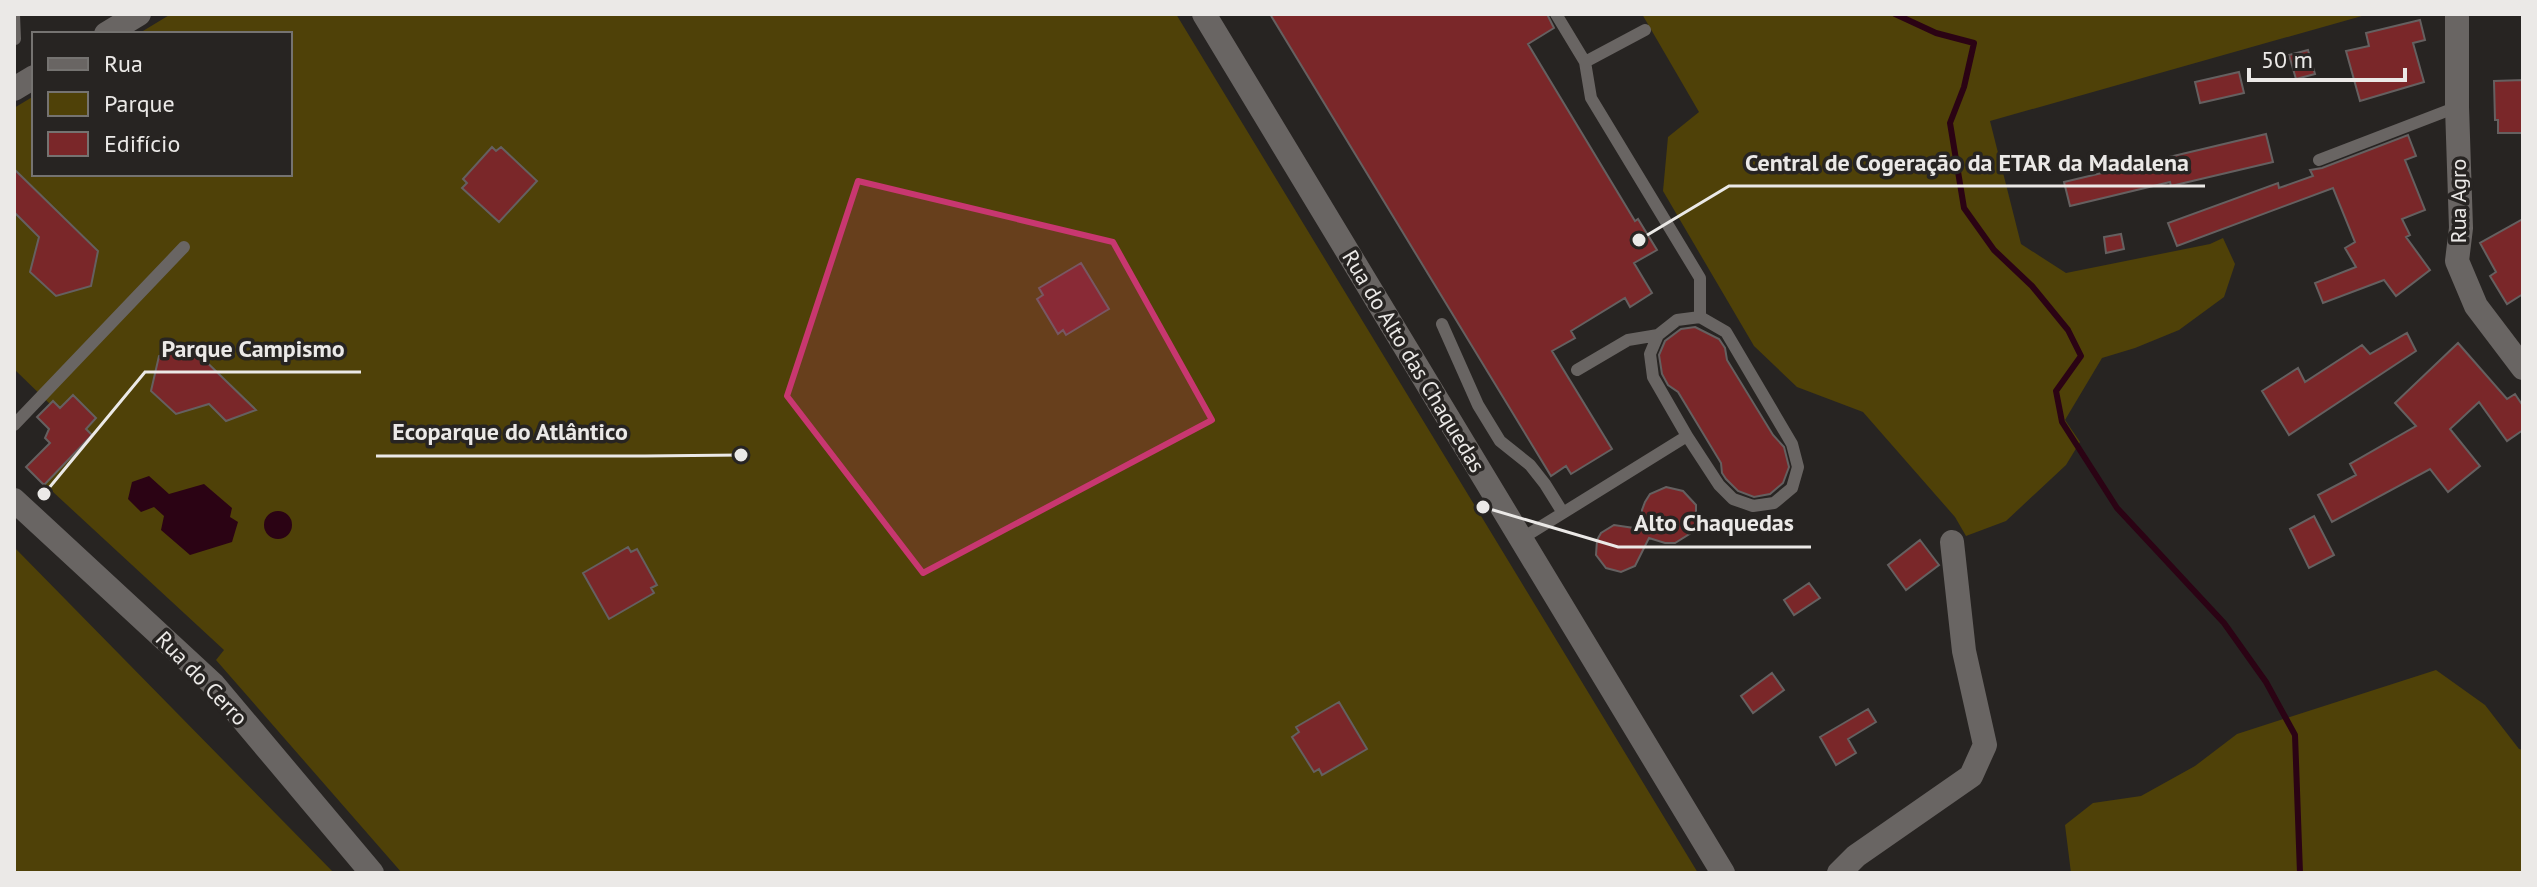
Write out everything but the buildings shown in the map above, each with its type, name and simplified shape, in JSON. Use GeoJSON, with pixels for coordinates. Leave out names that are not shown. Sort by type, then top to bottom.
{"type":"FeatureCollection","features":[{"type":"Feature","properties":{"kind":"street"},"geometry":{"type":"LineString","coordinates":[[109,32],[139,14]]}},
{"type":"Feature","properties":{"kind":"street","name":"Rua do Alto das Chaquedas"},"geometry":{"type":"LineString","coordinates":[[1204,14],[1723,873]]}},
{"type":"Feature","properties":{"kind":"street","name":"Rua Agro"},"geometry":{"type":"LineString","coordinates":[[2457,14],[2461,228],[2457,261],[2476,306],[2523,368]]}},
{"type":"Feature","properties":{"kind":"street"},"geometry":{"type":"LineString","coordinates":[[14,89],[32,78]]}},
{"type":"Feature","properties":{"kind":"street","name":"Rua do Cerro"},"geometry":{"type":"LineString","coordinates":[[14,500],[213,684],[372,873]]}},
{"type":"Feature","properties":{"kind":"street"},"geometry":{"type":"LineString","coordinates":[[1839,873],[1856,856],[1971,776],[1985,745],[1964,651],[1952,542]]}},
{"type":"Feature","properties":{"kind":"lane"},"geometry":{"type":"LineString","coordinates":[[1556,14],[1585,62],[1591,98],[1700,278],[1700,317]]}},
{"type":"Feature","properties":{"kind":"lane"},"geometry":{"type":"LineString","coordinates":[[14,15],[15,39]]}},
{"type":"Feature","properties":{"kind":"lane"},"geometry":{"type":"LineString","coordinates":[[1585,62],[1645,30]]}},
{"type":"Feature","properties":{"kind":"lane"},"geometry":{"type":"LineString","coordinates":[[2319,160],[2457,107]]}},
{"type":"Feature","properties":{"kind":"lane"},"geometry":{"type":"LineString","coordinates":[[14,425],[184,247]]}},
{"type":"Feature","properties":{"kind":"lane"},"geometry":{"type":"LineString","coordinates":[[1577,370],[1628,340],[1658,335],[1677,320],[1700,317],[1726,332],[1792,444],[1798,467],[1792,488],[1774,503],[1753,506],[1733,499],[1719,485],[1653,377],[1650,354],[1658,335]]}},
{"type":"Feature","properties":{"kind":"lane"},"geometry":{"type":"LineString","coordinates":[[1442,324],[1478,405],[1500,441],[1530,465],[1563,513]]}},
{"type":"Feature","properties":{"kind":"lane"},"geometry":{"type":"LineString","coordinates":[[1521,539],[1687,436]]}},
{"type":"Feature","properties":{"kind":"highlighted area"},"geometry":{"type":"Polygon","coordinates":[[[858,181],[1113,242],[1212,420],[923,573],[787,396],[858,181]]]}},
{"type":"Feature","properties":{"kind":"green space"},"geometry":{"type":"Polygon","coordinates":[[[171,14],[1176,14],[1698,873],[402,873],[216,660],[224,650],[26,467],[50,443],[45,438],[49,429],[50,404],[14,369],[14,108],[32,97],[32,176],[292,176],[292,32],[141,32],[171,14]]]}},
{"type":"Feature","properties":{"kind":"green space"},"geometry":{"type":"Polygon","coordinates":[[[1642,14],[2369,14],[1990,121],[2021,244],[2066,273],[2210,244],[2223,238],[2235,264],[2224,297],[2179,330],[2102,358],[2065,420],[2080,442],[2066,465],[2006,521],[1966,536],[1955,517],[1863,412],[1797,387],[1754,346],[1663,191],[1668,137],[1699,112],[1642,14]]]}},
{"type":"Feature","properties":{"kind":"green space"},"geometry":{"type":"Polygon","coordinates":[[[14,547],[334,873],[14,873],[14,547]]]}},
{"type":"Feature","properties":{"kind":"green space"},"geometry":{"type":"Polygon","coordinates":[[[2436,670],[2485,705],[2519,749],[2523,750],[2523,873],[2071,873],[2065,825],[2093,803],[2141,796],[2195,766],[2237,734],[2436,670]]]}},
{"type":"Feature","properties":{"kind":"shaded area"},"geometry":{"type":"Polygon","coordinates":[[[149,476],[169,494],[204,484],[232,508],[230,517],[238,522],[232,542],[190,555],[161,530],[164,516],[154,507],[141,512],[128,499],[132,482],[149,476]]]}},
{"type":"Feature","properties":{"kind":"shaded area"},"geometry":{"type":"Polygon","coordinates":[[[278,511],[288,515],[292,525],[288,535],[278,539],[268,535],[264,525],[268,515],[278,511]]]}},
{"type":"Feature","properties":{"kind":"waterway"},"geometry":{"type":"LineString","coordinates":[[1895,14],[1936,33],[1974,43],[1964,87],[1950,123],[1964,208],[1994,250],[2032,286],[2068,330],[2081,356],[2056,391],[2062,422],[2117,508],[2224,623],[2266,682],[2295,735],[2300,873]]}},
{"type":"Feature","properties":{"kind":"place","name":"Central de Cogeração da ETAR da Madalena"},"geometry":{"type":"Point","coordinates":[1639,240]}},
{"type":"Feature","properties":{"kind":"place","name":"Ecoparque do Atlântico"},"geometry":{"type":"Point","coordinates":[741,455]}},
{"type":"Feature","properties":{"kind":"place","name":"Parque Campismo"},"geometry":{"type":"Point","coordinates":[44,494]}},
{"type":"Feature","properties":{"kind":"place","name":"Alto Chaquedas"},"geometry":{"type":"Point","coordinates":[1483,507]}}]}
